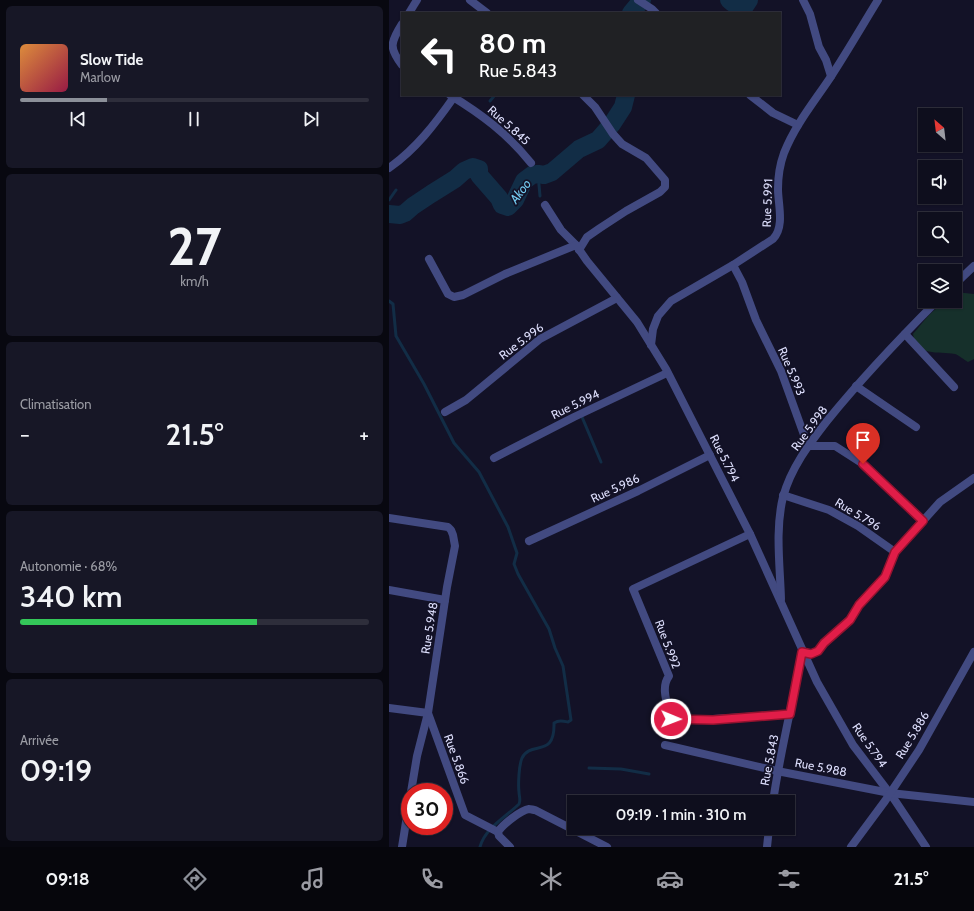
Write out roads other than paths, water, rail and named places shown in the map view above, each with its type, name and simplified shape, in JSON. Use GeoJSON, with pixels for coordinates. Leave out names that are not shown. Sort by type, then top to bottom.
{"type":"FeatureCollection","features":[{"type":"Feature","properties":{"kind":"street"},"geometry":{"type":"LineString","coordinates":[[410,12],[417,0]]}},
{"type":"Feature","properties":{"kind":"street"},"geometry":{"type":"LineString","coordinates":[[470,0],[486,12]]}},
{"type":"Feature","properties":{"kind":"street"},"geometry":{"type":"LineString","coordinates":[[638,0],[652,8],[655,12]]}},
{"type":"Feature","properties":{"kind":"street"},"geometry":{"type":"LineString","coordinates":[[803,0],[810,14],[819,47],[826,60],[831,76]]}},
{"type":"Feature","properties":{"kind":"street","name":"Rue 5.991"},"geometry":{"type":"LineString","coordinates":[[651,345],[653,329],[658,316],[671,301],[733,265],[773,239],[777,234],[779,227],[779,173],[784,153],[797,125],[831,76],[878,0]]}},
{"type":"Feature","properties":{"kind":"street"},"geometry":{"type":"LineString","coordinates":[[401,26],[389,46],[390,52],[401,64]]}},
{"type":"Feature","properties":{"kind":"street"},"geometry":{"type":"LineString","coordinates":[[389,168],[417,143],[436,123],[452,96]]}},
{"type":"Feature","properties":{"kind":"street","name":"Rue 5.845"},"geometry":{"type":"LineString","coordinates":[[452,96],[491,122],[510,139],[531,163]]}},
{"type":"Feature","properties":{"kind":"street"},"geometry":{"type":"LineString","coordinates":[[429,259],[448,294],[454,297],[463,295],[505,274],[578,247],[587,237],[600,228],[626,211],[660,192],[665,187],[665,180],[647,158],[622,144],[592,104],[584,96]]}},
{"type":"Feature","properties":{"kind":"street"},"geometry":{"type":"LineString","coordinates":[[751,96],[773,113],[797,125]]}},
{"type":"Feature","properties":{"kind":"street"},"geometry":{"type":"LineString","coordinates":[[545,205],[561,230],[578,247]]}},
{"type":"Feature","properties":{"kind":"street","name":"Rue 5.794"},"geometry":{"type":"LineString","coordinates":[[578,247],[637,322],[651,345],[710,455],[750,534],[802,652],[817,682],[853,745],[890,793],[926,847]]}},
{"type":"Feature","properties":{"kind":"street","name":"Rue 5.993"},"geometry":{"type":"LineString","coordinates":[[733,265],[742,282],[756,320],[781,371],[808,446]]}},
{"type":"Feature","properties":{"kind":"street"},"geometry":{"type":"LineString","coordinates":[[962,277],[974,266]]}},
{"type":"Feature","properties":{"kind":"street","name":"Rue 5.996"},"geometry":{"type":"LineString","coordinates":[[445,412],[466,400],[540,339],[617,298]]}},
{"type":"Feature","properties":{"kind":"street","name":"Rue 5.998"},"geometry":{"type":"LineString","coordinates":[[781,604],[779,517],[783,496],[792,474],[808,446],[856,386],[930,308]]}},
{"type":"Feature","properties":{"kind":"street"},"geometry":{"type":"LineString","coordinates":[[905,334],[954,387]]}},
{"type":"Feature","properties":{"kind":"street","name":"Rue 5.994"},"geometry":{"type":"LineString","coordinates":[[494,458],[574,417],[667,373]]}},
{"type":"Feature","properties":{"kind":"street"},"geometry":{"type":"LineString","coordinates":[[856,386],[916,427]]}},
{"type":"Feature","properties":{"kind":"street"},"geometry":{"type":"LineString","coordinates":[[808,446],[835,446],[863,464],[923,521]]}},
{"type":"Feature","properties":{"kind":"street","name":"Rue 5.986"},"geometry":{"type":"LineString","coordinates":[[529,541],[638,491],[710,455]]}},
{"type":"Feature","properties":{"kind":"street"},"geometry":{"type":"LineString","coordinates":[[802,652],[811,654],[818,651],[824,643],[850,620],[859,605],[885,577],[895,552],[940,502],[974,478]]}},
{"type":"Feature","properties":{"kind":"street","name":"Rue 5.796"},"geometry":{"type":"LineString","coordinates":[[783,496],[829,510],[858,526],[895,552]]}},
{"type":"Feature","properties":{"kind":"street","name":"Rue 5.948"},"geometry":{"type":"LineString","coordinates":[[389,518],[448,527],[453,535],[455,546],[445,600],[428,713],[417,756],[412,783]]}},
{"type":"Feature","properties":{"kind":"street","name":"Rue 5.992"},"geometry":{"type":"LineString","coordinates":[[750,534],[633,590],[669,676],[665,682],[671,719],[713,720],[790,714]]}},
{"type":"Feature","properties":{"kind":"street"},"geometry":{"type":"LineString","coordinates":[[389,590],[445,600]]}},
{"type":"Feature","properties":{"kind":"street","name":"Rue 5.843"},"geometry":{"type":"LineString","coordinates":[[774,795],[777,771],[802,652]]}},
{"type":"Feature","properties":{"kind":"street","name":"Rue 5.886"},"geometry":{"type":"LineString","coordinates":[[851,847],[919,750],[971,664],[974,652]]}},
{"type":"Feature","properties":{"kind":"street"},"geometry":{"type":"LineString","coordinates":[[389,708],[428,713]]}},
{"type":"Feature","properties":{"kind":"street","name":"Rue 5.866"},"geometry":{"type":"LineString","coordinates":[[428,713],[465,815],[498,832]]}},
{"type":"Feature","properties":{"kind":"street","name":"Rue 5.988"},"geometry":{"type":"LineString","coordinates":[[665,745],[777,771],[890,793],[974,802]]}},
{"type":"Feature","properties":{"kind":"street"},"geometry":{"type":"LineString","coordinates":[[510,847],[499,836],[498,832],[522,811],[528,809],[535,810],[607,847]]}},
{"type":"Feature","properties":{"kind":"street"},"geometry":{"type":"LineString","coordinates":[[403,847],[405,835]]}},
{"type":"Feature","properties":{"kind":"street"},"geometry":{"type":"LineString","coordinates":[[767,847],[768,835]]}},
{"type":"Feature","properties":{"kind":"waterway","name":"Akoo"},"geometry":{"type":"LineString","coordinates":[[632,12],[642,0]]}},
{"type":"Feature","properties":{"kind":"waterway","name":"Akoo"},"geometry":{"type":"LineString","coordinates":[[729,0],[740,6],[745,6],[749,0]]}},
{"type":"Feature","properties":{"kind":"waterway"},"geometry":{"type":"LineString","coordinates":[[490,101],[494,96]]}},
{"type":"Feature","properties":{"kind":"waterway","name":"Akoo"},"geometry":{"type":"LineString","coordinates":[[389,214],[400,215],[405,213],[413,206],[455,179],[464,171],[473,167],[479,169],[479,175],[499,198],[502,205],[508,207],[515,200],[524,181],[532,175],[544,175],[552,172],[579,149],[598,140],[612,124],[623,107],[626,96]]}},
{"type":"Feature","properties":{"kind":"waterway"},"geometry":{"type":"LineString","coordinates":[[538,174],[540,196]]}},
{"type":"Feature","properties":{"kind":"waterway"},"geometry":{"type":"LineString","coordinates":[[389,200],[396,190]]}},
{"type":"Feature","properties":{"kind":"waterway"},"geometry":{"type":"LineString","coordinates":[[389,301],[393,304],[396,336],[424,384],[454,443],[479,472],[508,527],[517,553],[514,564],[518,574],[549,629],[563,666],[571,720],[568,722],[559,721],[554,723],[551,741],[547,745],[531,750],[522,758],[519,775],[519,804],[491,828],[486,834],[480,847]]}},
{"type":"Feature","properties":{"kind":"waterway"},"geometry":{"type":"LineString","coordinates":[[582,417],[601,462]]}},
{"type":"Feature","properties":{"kind":"waterway"},"geometry":{"type":"LineString","coordinates":[[589,768],[621,769],[649,774]]}}]}
